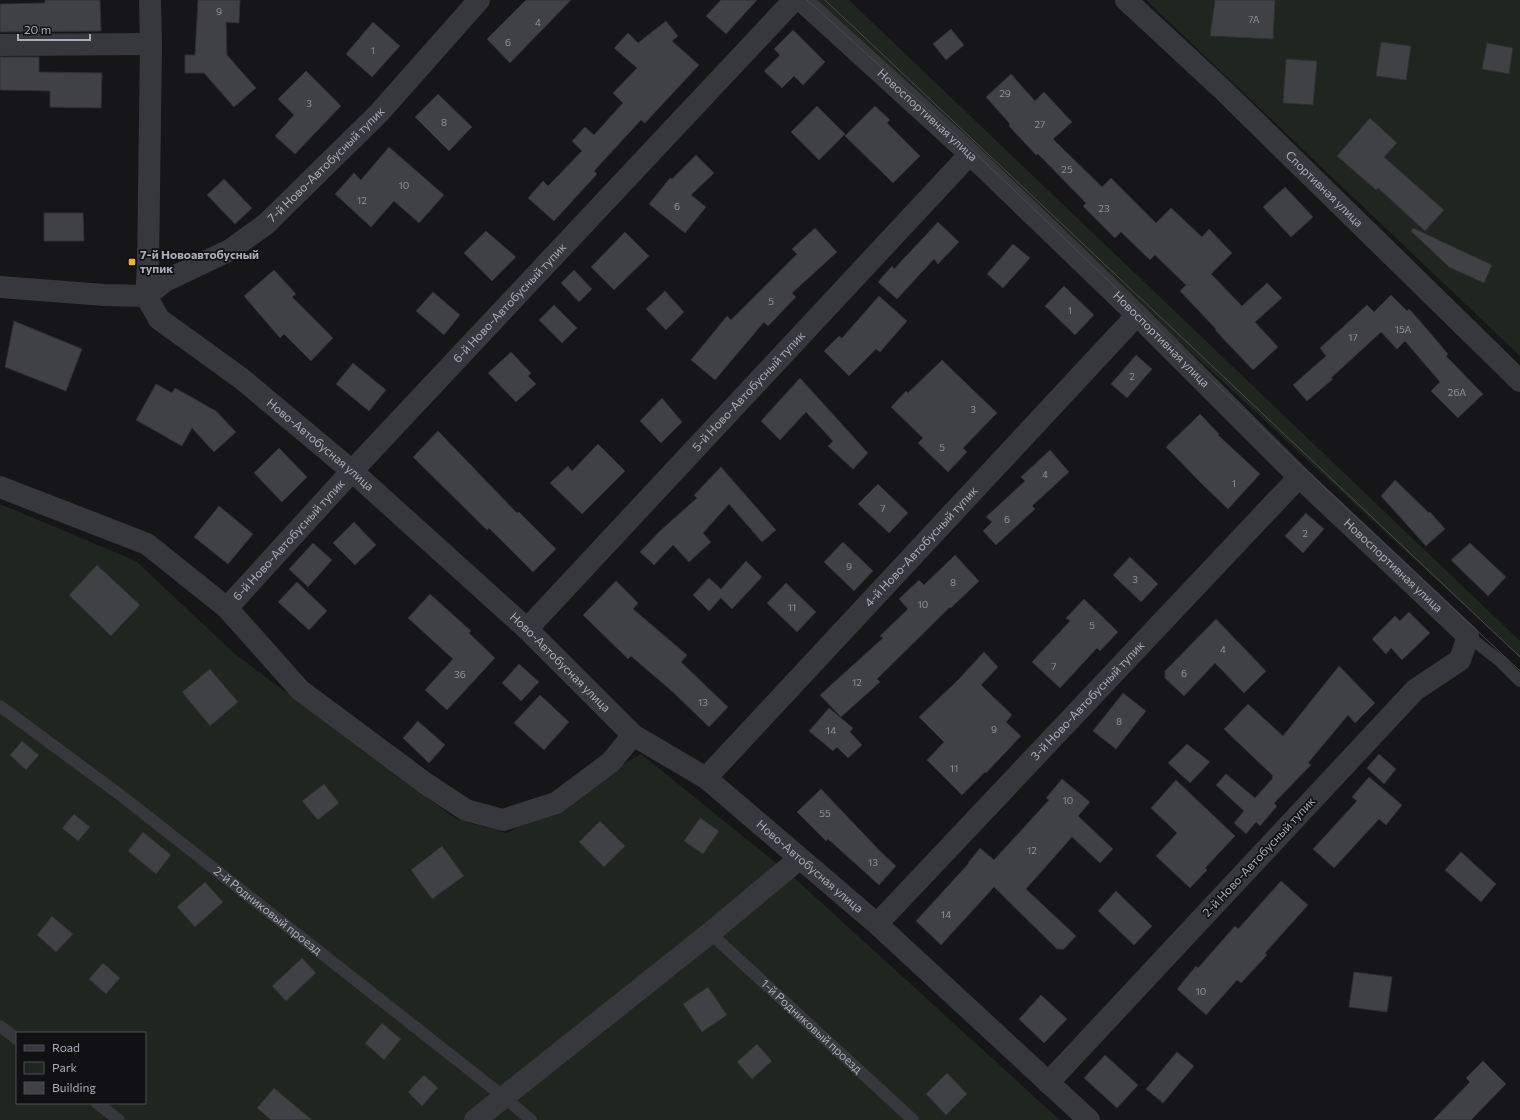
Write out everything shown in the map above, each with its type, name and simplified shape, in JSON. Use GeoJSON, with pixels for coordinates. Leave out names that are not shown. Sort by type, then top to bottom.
{"type":"FeatureCollection","features":[{"type":"Feature","properties":{"kind":"street"},"geometry":{"type":"LineString","coordinates":[[0,287],[104,295],[146,296],[148,267],[151,44],[150,0]]}},
{"type":"Feature","properties":{"kind":"street","name":"7-й Ново-Автобусный тупик"},"geometry":{"type":"LineString","coordinates":[[146,296],[165,281],[230,250],[266,224],[379,113],[479,0]]}},
{"type":"Feature","properties":{"kind":"street","name":"6-й Ново-Автобусный тупик"},"geometry":{"type":"LineString","coordinates":[[227,608],[352,471],[794,0]]}},
{"type":"Feature","properties":{"kind":"street","name":"Новоспортивная улица"},"geometry":{"type":"LineString","coordinates":[[801,0],[970,154],[1137,315],[1299,477],[1468,636]]}},
{"type":"Feature","properties":{"kind":"street","name":"Спортивная улица"},"geometry":{"type":"LineString","coordinates":[[1126,0],[1224,90],[1520,381]]}},
{"type":"Feature","properties":{"kind":"street"},"geometry":{"type":"LineString","coordinates":[[0,46],[151,44]]}},
{"type":"Feature","properties":{"kind":"street","name":"5-й Ново-Автобусный тупик"},"geometry":{"type":"LineString","coordinates":[[527,629],[970,154]]}},
{"type":"Feature","properties":{"kind":"street","name":"Ново-Автобусная улица"},"geometry":{"type":"LineString","coordinates":[[146,296],[160,319],[242,380],[352,471],[527,629],[633,735],[706,778],[799,859],[877,924],[1089,1120]]}},
{"type":"Feature","properties":{"kind":"street","name":"4-й Ново-Автобусный тупик"},"geometry":{"type":"LineString","coordinates":[[706,778],[1137,315]]}},
{"type":"Feature","properties":{"kind":"street","name":"3-й Ново-Автобусный тупик"},"geometry":{"type":"LineString","coordinates":[[877,924],[1299,477]]}},
{"type":"Feature","properties":{"kind":"street"},"geometry":{"type":"LineString","coordinates":[[0,487],[147,544],[227,608],[300,690],[425,783],[466,810],[503,820],[556,804],[611,762],[633,735]]}},
{"type":"Feature","properties":{"kind":"street","name":"2-й Ново-Автобусный тупик"},"geometry":{"type":"LineString","coordinates":[[1048,1083],[1415,690],[1460,660],[1468,636]]}},
{"type":"Feature","properties":{"kind":"street"},"geometry":{"type":"LineString","coordinates":[[475,1120],[710,933],[799,859]]}},
{"type":"Feature","properties":{"kind":"lane","name":"Новоспортивная улица"},"geometry":{"type":"LineString","coordinates":[[1468,636],[1500,661],[1520,680]]}},
{"type":"Feature","properties":{"kind":"lane","name":"2-й Родниковый проезд"},"geometry":{"type":"LineString","coordinates":[[0,706],[124,797],[504,1097],[531,1120]]}},
{"type":"Feature","properties":{"kind":"lane","name":"1-й Родниковый проезд"},"geometry":{"type":"LineString","coordinates":[[710,933],[913,1120]]}},
{"type":"Feature","properties":{"kind":"lane"},"geometry":{"type":"LineString","coordinates":[[0,1026],[16,1038]]}},
{"type":"Feature","properties":{"kind":"lane"},"geometry":{"type":"LineString","coordinates":[[98,1104],[119,1120]]}},
{"type":"Feature","properties":{"kind":"green space"},"geometry":{"type":"Polygon","coordinates":[[[811,0],[849,0],[1520,641],[1520,657],[811,0]]]}},
{"type":"Feature","properties":{"kind":"green space"},"geometry":{"type":"Polygon","coordinates":[[[1146,0],[1520,0],[1520,356],[1146,0]]]}},
{"type":"Feature","properties":{"kind":"green space"},"geometry":{"type":"Polygon","coordinates":[[[0,504],[136,561],[235,654],[456,819],[507,833],[641,754],[791,875],[1060,1120],[0,1120],[0,504]]]}},
{"type":"Feature","properties":{"kind":"building"},"geometry":{"type":"Polygon","coordinates":[[[45,0],[100,0],[101,31],[0,32],[0,4],[45,3],[45,0]]]}},
{"type":"Feature","properties":{"kind":"building"},"geometry":{"type":"Polygon","coordinates":[[[198,0],[240,0],[239,23],[226,22],[227,55],[256,88],[234,107],[204,73],[185,73],[185,55],[195,55],[198,0]]]}},
{"type":"Feature","properties":{"kind":"building"},"geometry":{"type":"Polygon","coordinates":[[[526,0],[571,0],[510,63],[487,39],[526,0]]]}},
{"type":"Feature","properties":{"kind":"building"},"geometry":{"type":"Polygon","coordinates":[[[721,0],[757,0],[726,34],[706,16],[721,0]]]}},
{"type":"Feature","properties":{"kind":"building"},"geometry":{"type":"Polygon","coordinates":[[[1215,0],[1275,0],[1273,39],[1210,36],[1215,0]]]}},
{"type":"Feature","properties":{"kind":"building"},"geometry":{"type":"Polygon","coordinates":[[[666,21],[678,36],[672,41],[699,65],[645,123],[641,120],[594,171],[597,174],[554,221],[528,198],[543,181],[548,186],[582,151],[572,141],[585,127],[594,135],[623,103],[613,93],[637,68],[614,48],[628,33],[638,43],[666,21]]]}},
{"type":"Feature","properties":{"kind":"building"},"geometry":{"type":"Polygon","coordinates":[[[373,22],[400,46],[372,77],[346,54],[373,22]]]}},
{"type":"Feature","properties":{"kind":"building"},"geometry":{"type":"Polygon","coordinates":[[[951,29],[964,45],[946,60],[933,44],[951,29]]]}},
{"type":"Feature","properties":{"kind":"building"},"geometry":{"type":"Polygon","coordinates":[[[793,30],[825,62],[803,85],[794,76],[782,88],[764,71],[780,55],[774,49],[793,30]]]}},
{"type":"Feature","properties":{"kind":"building"},"geometry":{"type":"Polygon","coordinates":[[[1381,42],[1411,46],[1406,80],[1376,76],[1381,42]]]}},
{"type":"Feature","properties":{"kind":"building"},"geometry":{"type":"Polygon","coordinates":[[[1487,43],[1513,48],[1509,74],[1482,69],[1487,43]]]}},
{"type":"Feature","properties":{"kind":"building"},"geometry":{"type":"Polygon","coordinates":[[[0,57],[39,57],[39,72],[102,73],[101,108],[50,107],[50,91],[0,90],[0,57]]]}},
{"type":"Feature","properties":{"kind":"building"},"geometry":{"type":"Polygon","coordinates":[[[1286,59],[1317,61],[1313,105],[1283,103],[1286,59]]]}},
{"type":"Feature","properties":{"kind":"building"},"geometry":{"type":"Polygon","coordinates":[[[306,71],[341,106],[295,154],[275,136],[294,115],[278,99],[306,71]]]}},
{"type":"Feature","properties":{"kind":"building"},"geometry":{"type":"Polygon","coordinates":[[[1011,74],[1035,101],[1044,92],[1072,122],[1053,139],[1102,187],[1111,178],[1156,223],[1171,208],[1202,237],[1209,229],[1232,253],[1211,274],[1242,306],[1267,283],[1282,298],[1255,322],[1278,347],[1253,370],[1180,291],[1186,285],[1155,255],[1150,260],[1121,232],[1115,238],[1083,206],[1086,203],[1038,154],[1036,155],[1009,126],[1010,124],[986,97],[1011,74]]]}},
{"type":"Feature","properties":{"kind":"building"},"geometry":{"type":"Polygon","coordinates":[[[438,94],[472,127],[449,151],[415,117],[438,94]]]}},
{"type":"Feature","properties":{"kind":"building"},"geometry":{"type":"Polygon","coordinates":[[[817,106],[845,134],[819,160],[791,132],[817,106]]]}},
{"type":"Feature","properties":{"kind":"building"},"geometry":{"type":"Polygon","coordinates":[[[875,106],[890,120],[887,123],[920,156],[893,183],[845,136],[875,106]]]}},
{"type":"Feature","properties":{"kind":"building"},"geometry":{"type":"Polygon","coordinates":[[[1370,118],[1397,143],[1384,157],[1444,210],[1425,231],[1378,188],[1376,190],[1337,156],[1370,118]]]}},
{"type":"Feature","properties":{"kind":"building"},"geometry":{"type":"Polygon","coordinates":[[[389,147],[444,195],[419,223],[394,201],[371,227],[335,194],[354,173],[361,180],[389,147]]]}},
{"type":"Feature","properties":{"kind":"building"},"geometry":{"type":"Polygon","coordinates":[[[696,155],[714,173],[691,195],[706,207],[685,233],[649,204],[670,178],[672,179],[696,155]]]}},
{"type":"Feature","properties":{"kind":"building"},"geometry":{"type":"Polygon","coordinates":[[[224,179],[252,208],[235,224],[207,195],[224,179]]]}},
{"type":"Feature","properties":{"kind":"building"},"geometry":{"type":"Polygon","coordinates":[[[1285,187],[1313,217],[1291,237],[1263,207],[1285,187]]]}},
{"type":"Feature","properties":{"kind":"building"},"geometry":{"type":"Polygon","coordinates":[[[44,213],[83,213],[84,241],[44,241],[44,213]]]}},
{"type":"Feature","properties":{"kind":"building"},"geometry":{"type":"Polygon","coordinates":[[[938,222],[959,242],[938,264],[934,259],[897,299],[878,282],[892,266],[894,269],[938,222]]]}},
{"type":"Feature","properties":{"kind":"building"},"geometry":{"type":"Polygon","coordinates":[[[815,228],[837,252],[792,293],[796,297],[768,326],[764,322],[715,380],[691,360],[727,316],[731,320],[797,254],[792,249],[815,228]]]}},
{"type":"Feature","properties":{"kind":"building"},"geometry":{"type":"Polygon","coordinates":[[[1413,228],[1492,265],[1484,283],[1449,267],[1411,231],[1413,228]]]}},
{"type":"Feature","properties":{"kind":"building"},"geometry":{"type":"Polygon","coordinates":[[[486,231],[516,257],[492,281],[464,253],[486,231]]]}},
{"type":"Feature","properties":{"kind":"building"},"geometry":{"type":"Polygon","coordinates":[[[625,232],[649,256],[614,290],[591,267],[625,232]]]}},
{"type":"Feature","properties":{"kind":"building"},"geometry":{"type":"Polygon","coordinates":[[[1013,244],[1030,258],[1003,288],[987,274],[1013,244]]]}},
{"type":"Feature","properties":{"kind":"building"},"geometry":{"type":"Polygon","coordinates":[[[274,270],[296,294],[292,297],[333,338],[311,361],[284,334],[280,338],[244,296],[274,270]]]}},
{"type":"Feature","properties":{"kind":"building"},"geometry":{"type":"Polygon","coordinates":[[[574,270],[592,289],[579,302],[561,283],[574,270]]]}},
{"type":"Feature","properties":{"kind":"building"},"geometry":{"type":"Polygon","coordinates":[[[1064,286],[1094,315],[1075,335],[1045,306],[1064,286]]]}},
{"type":"Feature","properties":{"kind":"building"},"geometry":{"type":"Polygon","coordinates":[[[665,291],[684,312],[666,330],[646,309],[665,291]]]}},
{"type":"Feature","properties":{"kind":"building"},"geometry":{"type":"Polygon","coordinates":[[[433,292],[460,315],[444,335],[416,311],[433,292]]]}},
{"type":"Feature","properties":{"kind":"building"},"geometry":{"type":"Polygon","coordinates":[[[1391,295],[1407,311],[1409,309],[1448,354],[1446,356],[1483,394],[1458,418],[1431,391],[1440,382],[1405,341],[1397,349],[1381,332],[1331,378],[1333,379],[1307,401],[1293,385],[1326,356],[1320,348],[1367,305],[1374,312],[1391,295]]]}},
{"type":"Feature","properties":{"kind":"building"},"geometry":{"type":"Polygon","coordinates":[[[879,296],[907,321],[880,352],[876,349],[849,376],[824,351],[839,336],[842,338],[879,296]]]}},
{"type":"Feature","properties":{"kind":"building"},"geometry":{"type":"Polygon","coordinates":[[[554,305],[577,328],[562,343],[539,320],[554,305]]]}},
{"type":"Feature","properties":{"kind":"building"},"geometry":{"type":"Polygon","coordinates":[[[14,321],[82,349],[66,391],[5,367],[14,321]]]}},
{"type":"Feature","properties":{"kind":"building"},"geometry":{"type":"Polygon","coordinates":[[[511,352],[531,373],[528,376],[536,384],[516,402],[488,373],[511,352]]]}},
{"type":"Feature","properties":{"kind":"building"},"geometry":{"type":"Polygon","coordinates":[[[1136,355],[1152,369],[1127,398],[1111,384],[1136,355]]]}},
{"type":"Feature","properties":{"kind":"building"},"geometry":{"type":"Polygon","coordinates":[[[942,360],[997,413],[963,448],[967,452],[948,472],[918,443],[923,438],[891,407],[906,391],[908,393],[942,360]]]}},
{"type":"Feature","properties":{"kind":"building"},"geometry":{"type":"Polygon","coordinates":[[[353,363],[386,390],[369,411],[336,384],[353,363]]]}},
{"type":"Feature","properties":{"kind":"building"},"geometry":{"type":"Polygon","coordinates":[[[800,378],[868,453],[853,469],[828,446],[833,441],[806,412],[780,440],[761,421],[800,378]]]}},
{"type":"Feature","properties":{"kind":"building"},"geometry":{"type":"Polygon","coordinates":[[[156,384],[172,393],[175,388],[216,411],[236,432],[214,452],[192,428],[182,446],[136,420],[156,384]]]}},
{"type":"Feature","properties":{"kind":"building"},"geometry":{"type":"Polygon","coordinates":[[[662,398],[682,422],[661,443],[640,421],[662,398]]]}},
{"type":"Feature","properties":{"kind":"building"},"geometry":{"type":"Polygon","coordinates":[[[1200,414],[1219,434],[1218,435],[1260,474],[1228,509],[1166,447],[1200,414]]]}},
{"type":"Feature","properties":{"kind":"building"},"geometry":{"type":"Polygon","coordinates":[[[438,431],[517,513],[519,512],[556,549],[533,572],[489,528],[487,530],[413,457],[438,431]]]}},
{"type":"Feature","properties":{"kind":"building"},"geometry":{"type":"Polygon","coordinates":[[[598,444],[625,471],[582,514],[550,483],[568,466],[572,471],[598,444]]]}},
{"type":"Feature","properties":{"kind":"building"},"geometry":{"type":"Polygon","coordinates":[[[279,448],[307,477],[282,502],[254,473],[279,448]]]}},
{"type":"Feature","properties":{"kind":"building"},"geometry":{"type":"Polygon","coordinates":[[[1050,450],[1069,472],[1032,506],[1035,509],[996,545],[983,531],[992,522],[986,517],[1025,481],[1021,477],[1050,450]]]}},
{"type":"Feature","properties":{"kind":"building"},"geometry":{"type":"Polygon","coordinates":[[[721,467],[776,530],[762,542],[729,504],[703,533],[711,542],[689,562],[673,545],[654,565],[640,552],[660,531],[697,498],[694,495],[721,467]]]}},
{"type":"Feature","properties":{"kind":"building"},"geometry":{"type":"Polygon","coordinates":[[[1395,480],[1429,513],[1430,512],[1445,529],[1426,546],[1381,496],[1395,480]]]}},
{"type":"Feature","properties":{"kind":"building"},"geometry":{"type":"Polygon","coordinates":[[[878,484],[908,513],[889,533],[858,504],[878,484]]]}},
{"type":"Feature","properties":{"kind":"building"},"geometry":{"type":"Polygon","coordinates":[[[219,506],[253,534],[228,564],[194,537],[219,506]]]}},
{"type":"Feature","properties":{"kind":"building"},"geometry":{"type":"Polygon","coordinates":[[[1306,513],[1324,529],[1303,553],[1285,536],[1306,513]]]}},
{"type":"Feature","properties":{"kind":"building"},"geometry":{"type":"Polygon","coordinates":[[[354,522],[376,545],[355,565],[333,543],[354,522]]]}},
{"type":"Feature","properties":{"kind":"building"},"geometry":{"type":"Polygon","coordinates":[[[843,542],[873,571],[854,591],[824,562],[843,542]]]}},
{"type":"Feature","properties":{"kind":"building"},"geometry":{"type":"Polygon","coordinates":[[[313,543],[332,560],[308,587],[289,569],[313,543]]]}},
{"type":"Feature","properties":{"kind":"building"},"geometry":{"type":"Polygon","coordinates":[[[1470,543],[1506,577],[1488,596],[1451,560],[1470,543]]]}},
{"type":"Feature","properties":{"kind":"building"},"geometry":{"type":"Polygon","coordinates":[[[955,555],[979,581],[951,608],[950,607],[877,679],[880,682],[841,717],[820,695],[883,638],[880,636],[908,609],[899,599],[919,580],[924,585],[955,555]]]}},
{"type":"Feature","properties":{"kind":"building"},"geometry":{"type":"Polygon","coordinates":[[[1130,557],[1158,584],[1141,602],[1113,575],[1130,557]]]}},
{"type":"Feature","properties":{"kind":"building"},"geometry":{"type":"Polygon","coordinates":[[[746,561],[762,577],[732,609],[721,598],[709,611],[693,595],[709,578],[721,589],[746,561]]]}},
{"type":"Feature","properties":{"kind":"building"},"geometry":{"type":"Polygon","coordinates":[[[97,565],[140,605],[111,636],[69,595],[97,565]]]}},
{"type":"Feature","properties":{"kind":"building"},"geometry":{"type":"Polygon","coordinates":[[[616,581],[638,603],[633,609],[687,655],[681,662],[728,707],[709,727],[674,693],[631,656],[628,659],[583,615],[616,581]]]}},
{"type":"Feature","properties":{"kind":"building"},"geometry":{"type":"Polygon","coordinates":[[[297,582],[327,611],[309,630],[278,602],[297,582]]]}},
{"type":"Feature","properties":{"kind":"building"},"geometry":{"type":"Polygon","coordinates":[[[786,583],[816,612],[797,632],[767,603],[786,583]]]}},
{"type":"Feature","properties":{"kind":"building"},"geometry":{"type":"Polygon","coordinates":[[[430,594],[471,631],[469,633],[495,658],[447,710],[425,690],[453,659],[408,618],[430,594]]]}},
{"type":"Feature","properties":{"kind":"building"},"geometry":{"type":"Polygon","coordinates":[[[1084,599],[1118,632],[1100,651],[1097,648],[1060,688],[1032,662],[1070,621],[1066,618],[1084,599]]]}},
{"type":"Feature","properties":{"kind":"building"},"geometry":{"type":"Polygon","coordinates":[[[1409,612],[1430,633],[1402,660],[1391,648],[1386,654],[1372,639],[1395,616],[1400,621],[1409,612]]]}},
{"type":"Feature","properties":{"kind":"building"},"geometry":{"type":"Polygon","coordinates":[[[1216,619],[1266,671],[1244,693],[1215,663],[1184,696],[1165,678],[1165,671],[1216,619]]]}},
{"type":"Feature","properties":{"kind":"building"},"geometry":{"type":"Polygon","coordinates":[[[984,652],[998,667],[981,685],[1012,715],[1006,722],[1021,736],[986,773],[985,772],[962,795],[927,760],[944,742],[919,717],[957,681],[984,652]]]}},
{"type":"Feature","properties":{"kind":"building"},"geometry":{"type":"Polygon","coordinates":[[[519,664],[539,682],[521,701],[502,683],[519,664]]]}},
{"type":"Feature","properties":{"kind":"building"},"geometry":{"type":"Polygon","coordinates":[[[1339,666],[1375,703],[1355,723],[1348,715],[1308,763],[1311,765],[1274,803],[1277,806],[1260,826],[1256,822],[1246,834],[1234,823],[1244,811],[1216,785],[1226,774],[1255,798],[1273,778],[1273,776],[1224,729],[1248,704],[1283,736],[1339,666]]]}},
{"type":"Feature","properties":{"kind":"building"},"geometry":{"type":"Polygon","coordinates":[[[210,669],[238,702],[210,726],[182,692],[210,669]]]}},
{"type":"Feature","properties":{"kind":"building"},"geometry":{"type":"Polygon","coordinates":[[[1123,693],[1146,711],[1116,749],[1093,731],[1123,693]]]}},
{"type":"Feature","properties":{"kind":"building"},"geometry":{"type":"Polygon","coordinates":[[[540,695],[569,722],[544,750],[514,723],[540,695]]]}},
{"type":"Feature","properties":{"kind":"building"},"geometry":{"type":"Polygon","coordinates":[[[829,708],[853,728],[850,732],[862,745],[848,758],[837,747],[833,751],[809,731],[829,708]]]}},
{"type":"Feature","properties":{"kind":"building"},"geometry":{"type":"Polygon","coordinates":[[[418,721],[445,745],[429,763],[403,738],[418,721]]]}},
{"type":"Feature","properties":{"kind":"building"},"geometry":{"type":"Polygon","coordinates":[[[22,741],[39,755],[26,770],[10,755],[22,741]]]}},
{"type":"Feature","properties":{"kind":"building"},"geometry":{"type":"Polygon","coordinates":[[[1187,744],[1210,762],[1190,783],[1168,763],[1187,744]]]}},
{"type":"Feature","properties":{"kind":"building"},"geometry":{"type":"Polygon","coordinates":[[[1379,754],[1396,769],[1384,784],[1367,768],[1379,754]]]}},
{"type":"Feature","properties":{"kind":"building"},"geometry":{"type":"Polygon","coordinates":[[[1369,777],[1402,805],[1386,825],[1379,819],[1334,868],[1313,849],[1357,801],[1352,797],[1369,777]]]}},
{"type":"Feature","properties":{"kind":"building"},"geometry":{"type":"Polygon","coordinates":[[[1062,779],[1090,802],[1078,816],[1113,849],[1100,863],[1072,837],[1026,889],[1076,936],[1064,949],[1057,949],[994,887],[941,945],[916,921],[969,863],[980,848],[994,860],[1049,800],[1046,798],[1062,779]]]}},
{"type":"Feature","properties":{"kind":"building"},"geometry":{"type":"Polygon","coordinates":[[[1176,780],[1235,836],[1205,868],[1207,870],[1190,888],[1156,856],[1177,833],[1151,808],[1176,780]]]}},
{"type":"Feature","properties":{"kind":"building"},"geometry":{"type":"Polygon","coordinates":[[[324,784],[339,803],[318,820],[302,801],[324,784]]]}},
{"type":"Feature","properties":{"kind":"building"},"geometry":{"type":"Polygon","coordinates":[[[821,789],[896,866],[879,885],[828,839],[826,841],[797,812],[821,789]]]}},
{"type":"Feature","properties":{"kind":"building"},"geometry":{"type":"Polygon","coordinates":[[[74,814],[90,827],[78,841],[62,828],[74,814]]]}},
{"type":"Feature","properties":{"kind":"building"},"geometry":{"type":"Polygon","coordinates":[[[700,818],[719,831],[703,854],[684,841],[700,818]]]}},
{"type":"Feature","properties":{"kind":"building"},"geometry":{"type":"Polygon","coordinates":[[[600,821],[625,846],[604,867],[579,842],[600,821]]]}},
{"type":"Feature","properties":{"kind":"building"},"geometry":{"type":"Polygon","coordinates":[[[143,832],[171,855],[156,874],[128,851],[143,832]]]}},
{"type":"Feature","properties":{"kind":"building"},"geometry":{"type":"Polygon","coordinates":[[[442,846],[464,876],[432,899],[411,870],[442,846]]]}},
{"type":"Feature","properties":{"kind":"building"},"geometry":{"type":"Polygon","coordinates":[[[1461,852],[1496,884],[1481,902],[1445,870],[1461,852]]]}},
{"type":"Feature","properties":{"kind":"building"},"geometry":{"type":"Polygon","coordinates":[[[1281,881],[1308,905],[1265,953],[1267,955],[1241,983],[1237,980],[1206,1015],[1177,989],[1196,966],[1198,968],[1235,926],[1238,929],[1281,881]]]}},
{"type":"Feature","properties":{"kind":"building"},"geometry":{"type":"Polygon","coordinates":[[[205,882],[223,902],[195,927],[177,907],[205,882]]]}},
{"type":"Feature","properties":{"kind":"building"},"geometry":{"type":"Polygon","coordinates":[[[1116,891],[1152,926],[1134,945],[1098,911],[1116,891]]]}},
{"type":"Feature","properties":{"kind":"building"},"geometry":{"type":"Polygon","coordinates":[[[52,916],[73,934],[56,952],[37,935],[52,916]]]}},
{"type":"Feature","properties":{"kind":"building"},"geometry":{"type":"Polygon","coordinates":[[[302,958],[316,973],[286,1001],[272,986],[302,958]]]}},
{"type":"Feature","properties":{"kind":"building"},"geometry":{"type":"Polygon","coordinates":[[[103,963],[120,978],[106,994],[89,979],[103,963]]]}},
{"type":"Feature","properties":{"kind":"building"},"geometry":{"type":"Polygon","coordinates":[[[1354,972],[1392,977],[1387,1012],[1349,1007],[1354,972]]]}},
{"type":"Feature","properties":{"kind":"building"},"geometry":{"type":"Polygon","coordinates":[[[708,987],[727,1015],[702,1032],[683,1004],[708,987]]]}},
{"type":"Feature","properties":{"kind":"building"},"geometry":{"type":"Polygon","coordinates":[[[1041,995],[1067,1019],[1044,1043],[1019,1019],[1041,995]]]}},
{"type":"Feature","properties":{"kind":"building"},"geometry":{"type":"Polygon","coordinates":[[[382,1023],[401,1039],[384,1060],[365,1043],[382,1023]]]}},
{"type":"Feature","properties":{"kind":"building"},"geometry":{"type":"Polygon","coordinates":[[[757,1044],[772,1061],[752,1079],[737,1062],[757,1044]]]}},
{"type":"Feature","properties":{"kind":"building"},"geometry":{"type":"Polygon","coordinates":[[[1177,1052],[1194,1066],[1163,1103],[1146,1089],[1177,1052]]]}},
{"type":"Feature","properties":{"kind":"building"},"geometry":{"type":"Polygon","coordinates":[[[1105,1055],[1138,1085],[1117,1108],[1084,1078],[1105,1055]]]}},
{"type":"Feature","properties":{"kind":"building"},"geometry":{"type":"Polygon","coordinates":[[[1483,1061],[1506,1084],[1471,1120],[1433,1120],[1470,1082],[1466,1078],[1483,1061]]]}},
{"type":"Feature","properties":{"kind":"building"},"geometry":{"type":"Polygon","coordinates":[[[947,1073],[967,1094],[946,1115],[926,1094],[947,1073]]]}},
{"type":"Feature","properties":{"kind":"building"},"geometry":{"type":"Polygon","coordinates":[[[424,1075],[438,1088],[422,1106],[408,1092],[424,1075]]]}},
{"type":"Feature","properties":{"kind":"building"},"geometry":{"type":"Polygon","coordinates":[[[274,1088],[312,1120],[271,1120],[257,1108],[274,1088]]]}},
{"type":"Feature","properties":{"kind":"tram line"},"geometry":{"type":"LineString","coordinates":[[807,0],[965,143],[1291,456],[1520,671]]}},
{"type":"Feature","properties":{"kind":"tram line"},"geometry":{"type":"LineString","coordinates":[[825,0],[1520,657]]}},
{"type":"Feature","properties":{"kind":"place","name":"7-й Новоавтобусный тупик"},"geometry":{"type":"Point","coordinates":[132,262]}}]}
